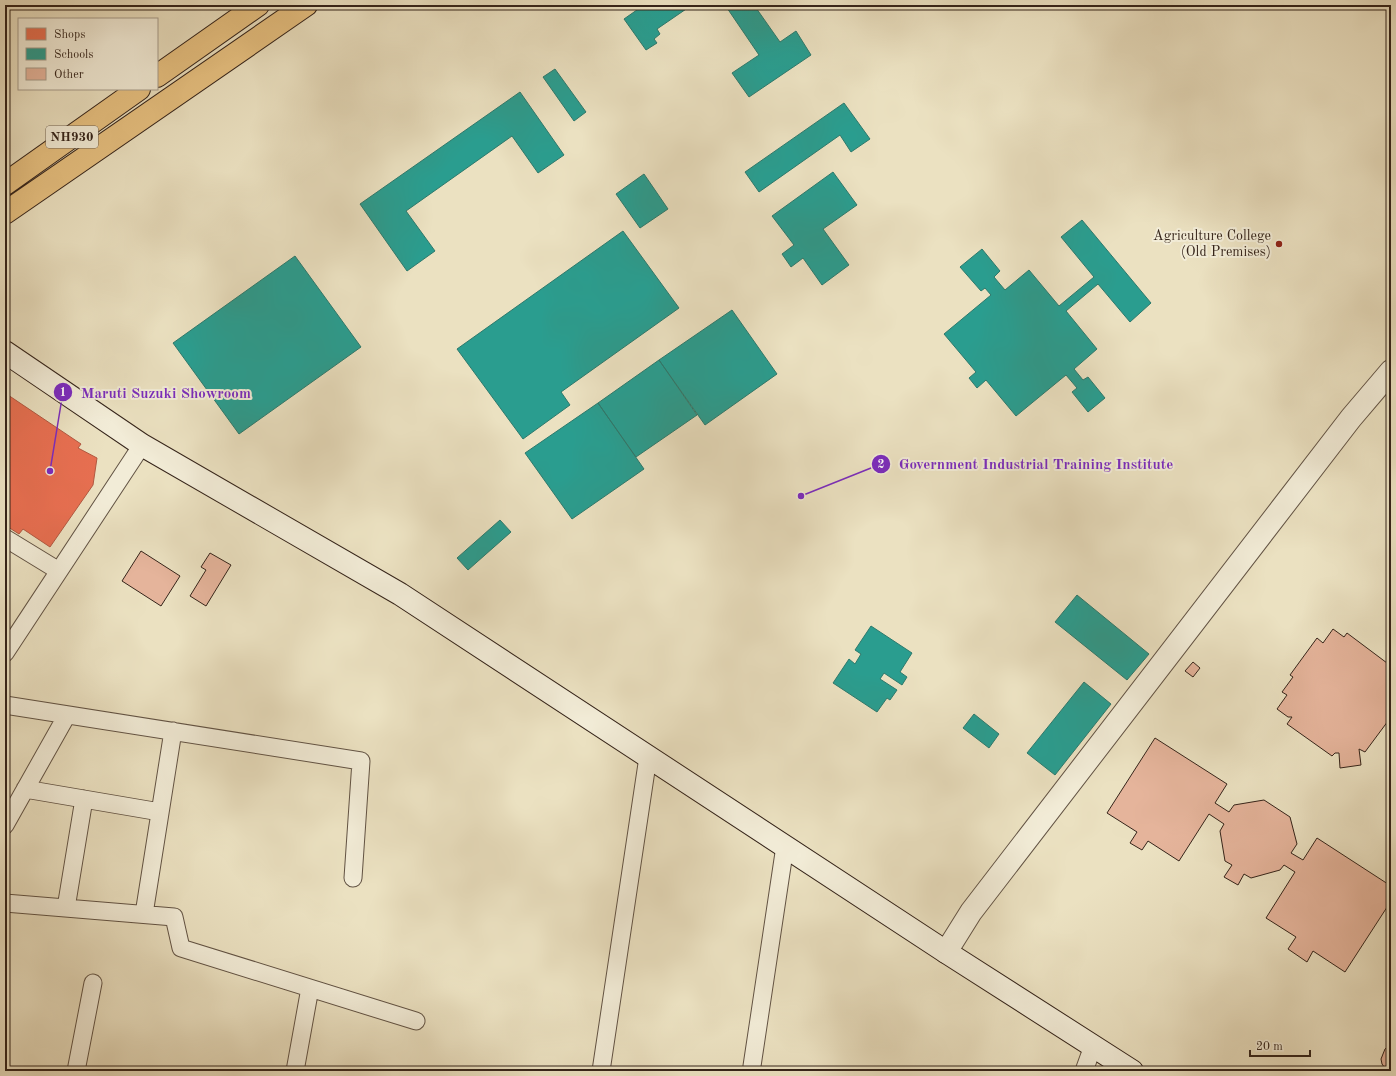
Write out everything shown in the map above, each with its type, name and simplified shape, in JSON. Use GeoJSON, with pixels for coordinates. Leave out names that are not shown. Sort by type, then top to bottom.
{"type":"FeatureCollection","features":[{"type":"Feature","properties":{"kind":"highway"},"geometry":{"type":"LineString","coordinates":[[158,75],[258,5]]}},
{"type":"Feature","properties":{"kind":"highway","name":"NH930"},"geometry":{"type":"LineString","coordinates":[[5,213],[306,5]]}},
{"type":"Feature","properties":{"kind":"highway","name":"NH930"},"geometry":{"type":"LineString","coordinates":[[5,184],[138,90]]}},
{"type":"Feature","properties":{"kind":"main road"},"geometry":{"type":"LineString","coordinates":[[5,352],[142,445],[400,594],[946,952],[1132,1071]]}},
{"type":"Feature","properties":{"kind":"main road"},"geometry":{"type":"LineString","coordinates":[[946,952],[971,912],[1346,425],[1391,371]]}},
{"type":"Feature","properties":{"kind":"street"},"geometry":{"type":"LineString","coordinates":[[5,653],[142,445]]}},
{"type":"Feature","properties":{"kind":"street"},"geometry":{"type":"LineString","coordinates":[[5,538],[59,571]]}},
{"type":"Feature","properties":{"kind":"street"},"geometry":{"type":"LineString","coordinates":[[5,705],[361,761],[353,878]]}},
{"type":"Feature","properties":{"kind":"street"},"geometry":{"type":"LineString","coordinates":[[5,825],[67,715]]}},
{"type":"Feature","properties":{"kind":"street"},"geometry":{"type":"LineString","coordinates":[[144,914],[173,731]]}},
{"type":"Feature","properties":{"kind":"street"},"geometry":{"type":"LineString","coordinates":[[601,1071],[648,757]]}},
{"type":"Feature","properties":{"kind":"street"},"geometry":{"type":"LineString","coordinates":[[26,789],[160,812]]}},
{"type":"Feature","properties":{"kind":"street"},"geometry":{"type":"LineString","coordinates":[[66,908],[84,799]]}},
{"type":"Feature","properties":{"kind":"street"},"geometry":{"type":"LineString","coordinates":[[752,1066],[785,846]]}},
{"type":"Feature","properties":{"kind":"street"},"geometry":{"type":"LineString","coordinates":[[5,902],[174,917],[181,948],[416,1020]]}},
{"type":"Feature","properties":{"kind":"street"},"geometry":{"type":"LineString","coordinates":[[76,1071],[93,983]]}},
{"type":"Feature","properties":{"kind":"street"},"geometry":{"type":"LineString","coordinates":[[295,1071],[310,988]]}},
{"type":"Feature","properties":{"kind":"street"},"geometry":{"type":"LineString","coordinates":[[1084,1071],[1094,1046]]}},
{"type":"Feature","properties":{"kind":"building: Shops"},"geometry":{"type":"Polygon","coordinates":[[[8,395],[81,444],[78,448],[97,458],[93,485],[50,547],[23,529],[19,534],[5,525],[5,399],[8,395]]]}},
{"type":"Feature","properties":{"kind":"building: Schools"},"geometry":{"type":"Polygon","coordinates":[[[644,5],[692,5],[657,29],[660,34],[654,39],[657,43],[646,50],[624,19],[644,5]]]}},
{"type":"Feature","properties":{"kind":"building: Schools"},"geometry":{"type":"Polygon","coordinates":[[[725,5],[754,5],[780,42],[796,31],[811,55],[749,97],[732,73],[759,55],[725,5]]]}},
{"type":"Feature","properties":{"kind":"building: Schools"},"geometry":{"type":"Polygon","coordinates":[[[555,69],[586,112],[574,121],[543,77],[555,69]]]}},
{"type":"Feature","properties":{"kind":"building: Schools"},"geometry":{"type":"Polygon","coordinates":[[[520,92],[564,155],[538,173],[512,136],[406,211],[435,251],[407,271],[360,204],[520,92]]]}},
{"type":"Feature","properties":{"kind":"building: Schools"},"geometry":{"type":"Polygon","coordinates":[[[844,103],[870,139],[851,152],[840,135],[759,192],[745,172],[844,103]]]}},
{"type":"Feature","properties":{"kind":"building: Schools"},"geometry":{"type":"Polygon","coordinates":[[[833,172],[857,205],[823,229],[849,265],[822,285],[803,258],[791,267],[782,254],[794,245],[772,216],[833,172]]]}},
{"type":"Feature","properties":{"kind":"building: Schools"},"geometry":{"type":"Polygon","coordinates":[[[644,174],[668,209],[640,228],[616,194],[644,174]]]}},
{"type":"Feature","properties":{"kind":"building: Schools"},"geometry":{"type":"Polygon","coordinates":[[[1082,220],[1151,303],[1130,322],[1098,284],[1066,311],[1097,349],[1074,369],[1083,380],[1088,377],[1105,398],[1088,412],[1072,392],[1077,388],[1066,375],[1016,416],[986,380],[977,388],[969,378],[976,372],[944,334],[991,295],[985,288],[981,291],[960,267],[982,249],[1000,271],[994,277],[1005,290],[1029,270],[1059,306],[1094,277],[1061,237],[1082,220]]]}},
{"type":"Feature","properties":{"kind":"building: Schools"},"geometry":{"type":"Polygon","coordinates":[[[623,231],[679,308],[561,392],[570,405],[523,439],[457,349],[623,231]]]}},
{"type":"Feature","properties":{"kind":"building: Schools"},"geometry":{"type":"Polygon","coordinates":[[[295,256],[361,347],[239,434],[173,343],[295,256]]]}},
{"type":"Feature","properties":{"kind":"building: Schools"},"geometry":{"type":"Polygon","coordinates":[[[732,310],[777,374],[705,425],[659,360],[732,310]]]}},
{"type":"Feature","properties":{"kind":"building: Schools"},"geometry":{"type":"Polygon","coordinates":[[[659,360],[697,415],[636,457],[598,403],[659,360]]]}},
{"type":"Feature","properties":{"kind":"building: Schools"},"geometry":{"type":"Polygon","coordinates":[[[598,403],[644,469],[572,519],[525,453],[598,403]]]}},
{"type":"Feature","properties":{"kind":"building: Schools"},"geometry":{"type":"Polygon","coordinates":[[[500,520],[511,532],[468,570],[457,558],[500,520]]]}},
{"type":"Feature","properties":{"kind":"building: Schools"},"geometry":{"type":"Polygon","coordinates":[[[1077,595],[1149,654],[1127,680],[1055,622],[1077,595]]]}},
{"type":"Feature","properties":{"kind":"building: Schools"},"geometry":{"type":"Polygon","coordinates":[[[871,626],[912,653],[900,672],[907,677],[902,685],[884,673],[880,679],[897,690],[890,700],[887,698],[877,712],[833,683],[849,659],[855,664],[861,654],[855,650],[871,626]]]}},
{"type":"Feature","properties":{"kind":"building: Schools"},"geometry":{"type":"Polygon","coordinates":[[[1084,682],[1111,704],[1055,775],[1027,753],[1084,682]]]}},
{"type":"Feature","properties":{"kind":"building: Schools"},"geometry":{"type":"Polygon","coordinates":[[[974,714],[999,734],[989,748],[963,728],[974,714]]]}},
{"type":"Feature","properties":{"kind":"building: Other"},"geometry":{"type":"Polygon","coordinates":[[[141,551],[180,576],[161,606],[122,581],[141,551]]]}},
{"type":"Feature","properties":{"kind":"building: Other"},"geometry":{"type":"Polygon","coordinates":[[[210,553],[231,565],[206,606],[190,596],[206,570],[201,567],[210,553]]]}},
{"type":"Feature","properties":{"kind":"building: Other"},"geometry":{"type":"Polygon","coordinates":[[[1333,629],[1344,637],[1347,633],[1391,666],[1391,717],[1365,752],[1359,749],[1361,765],[1340,768],[1339,753],[1335,753],[1332,756],[1287,724],[1292,717],[1288,717],[1277,709],[1287,695],[1282,692],[1293,677],[1290,675],[1317,638],[1323,643],[1333,629]]]}},
{"type":"Feature","properties":{"kind":"building: Other"},"geometry":{"type":"Polygon","coordinates":[[[1193,662],[1200,668],[1193,677],[1185,671],[1193,662]]]}},
{"type":"Feature","properties":{"kind":"building: Other"},"geometry":{"type":"Polygon","coordinates":[[[1155,738],[1227,784],[1215,803],[1229,812],[1234,805],[1264,800],[1290,817],[1297,844],[1291,853],[1303,860],[1317,838],[1391,886],[1391,901],[1345,972],[1313,951],[1307,962],[1288,949],[1296,937],[1266,918],[1295,872],[1284,865],[1280,870],[1251,878],[1244,874],[1238,885],[1224,877],[1232,865],[1225,861],[1220,831],[1224,824],[1209,814],[1179,861],[1148,841],[1142,850],[1130,843],[1137,832],[1107,813],[1155,738]]]}},
{"type":"Feature","properties":{"kind":"building: Other"},"geometry":{"type":"Polygon","coordinates":[[[1391,1044],[1391,1071],[1387,1071],[1382,1064],[1381,1059],[1385,1049],[1391,1044]]]}},
{"type":"Feature","properties":{"kind":"place","name":"Agriculture College (Old Premises)"},"geometry":{"type":"Point","coordinates":[1279,244]}},
{"type":"Feature","properties":{"kind":"place","name":"Maruti Suzuki Showroom"},"geometry":{"type":"Point","coordinates":[50,471]}},
{"type":"Feature","properties":{"kind":"place","name":"Government Industrial Training Institute"},"geometry":{"type":"Point","coordinates":[801,496]}}]}
